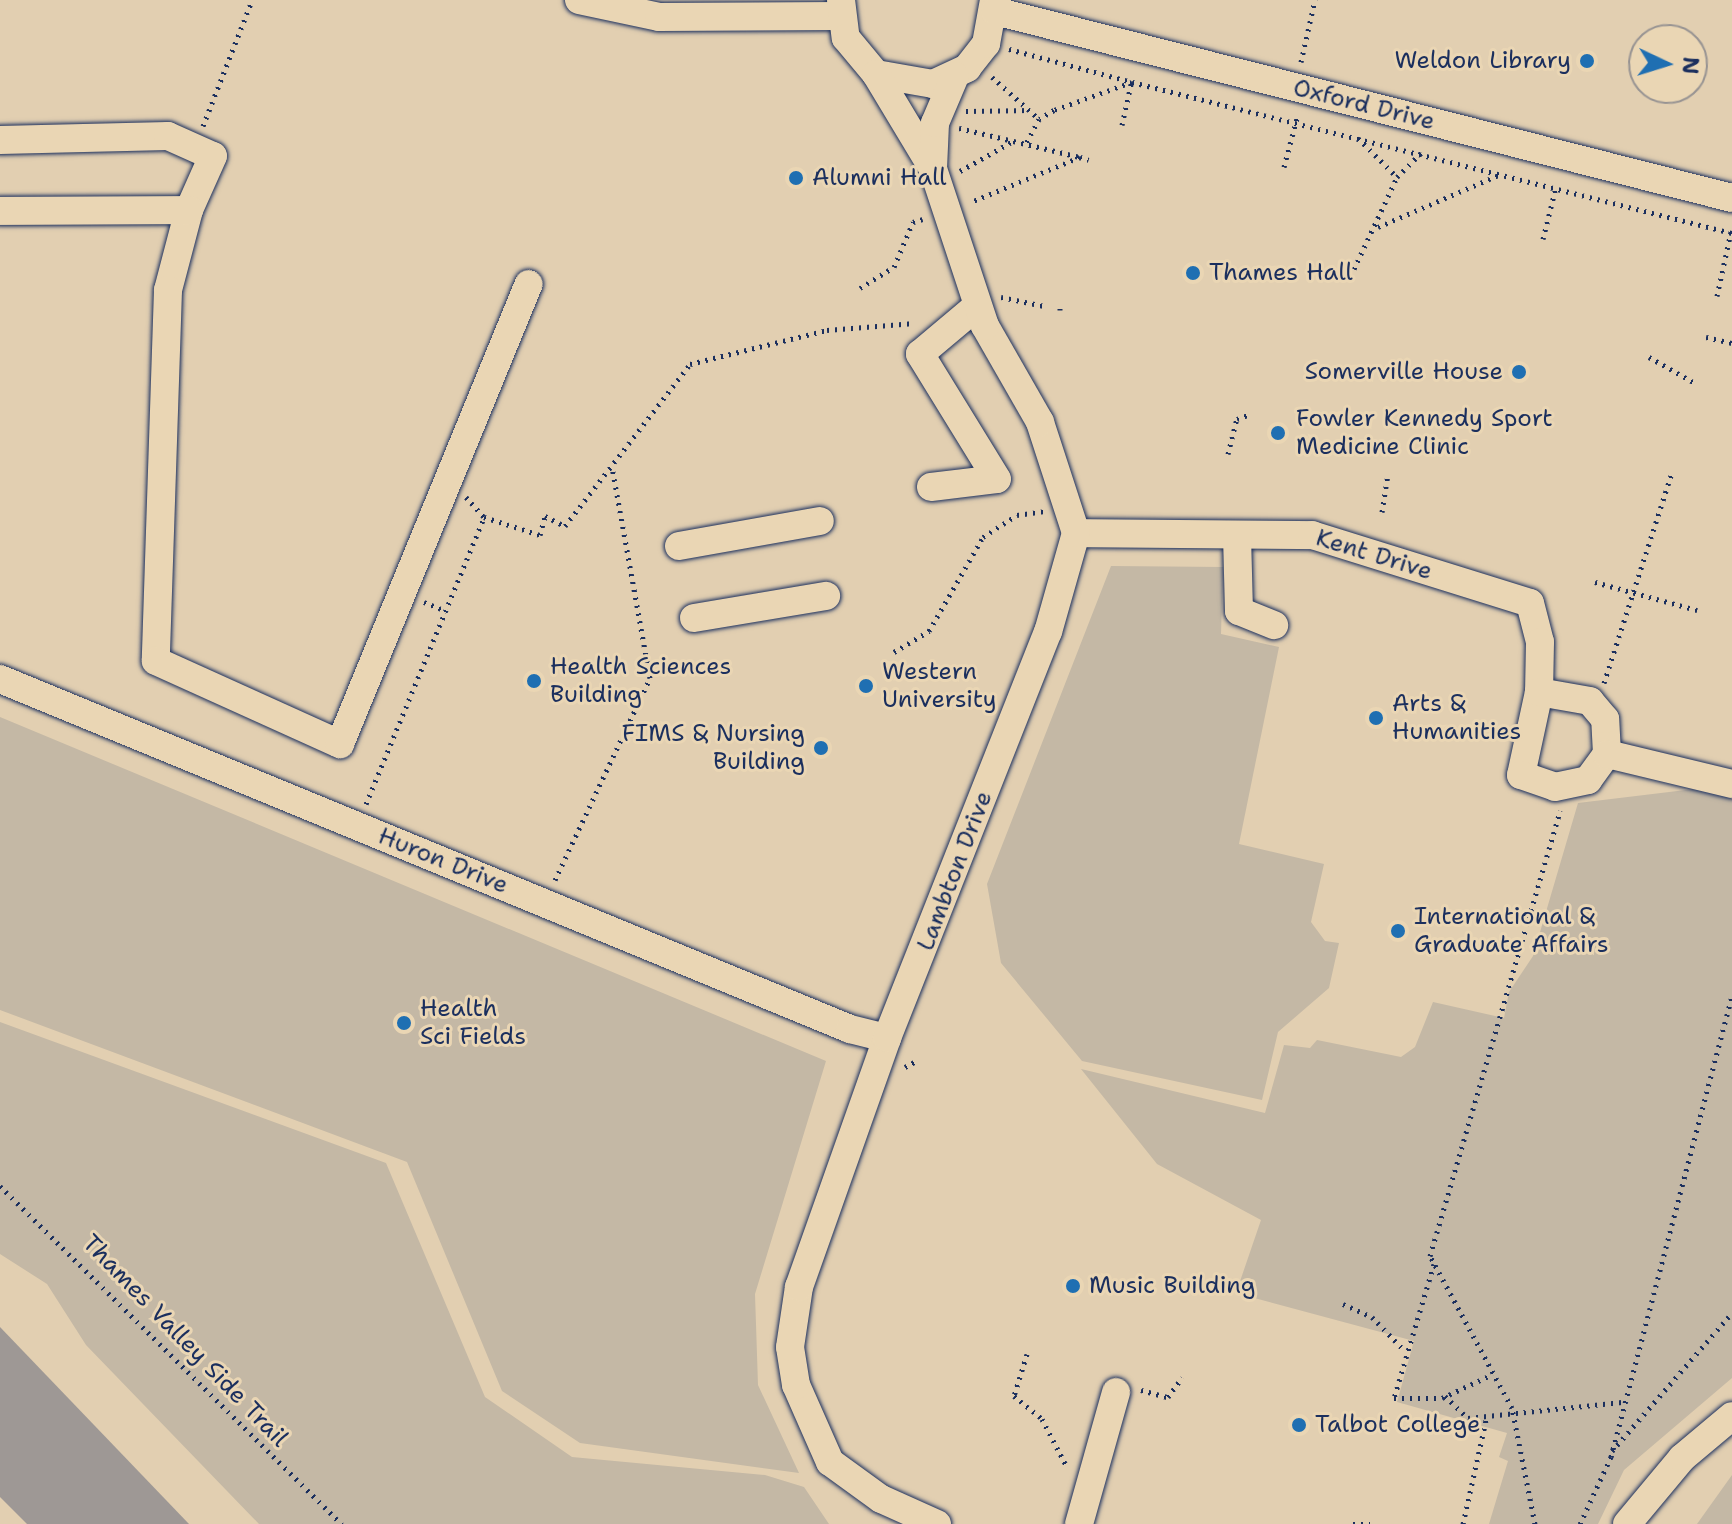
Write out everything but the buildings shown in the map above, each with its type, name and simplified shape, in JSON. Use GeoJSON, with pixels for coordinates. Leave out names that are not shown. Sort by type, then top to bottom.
{"type":"FeatureCollection","features":[{"type":"Feature","properties":{"kind":"street"},"geometry":{"type":"LineString","coordinates":[[579,0],[659,17],[841,8],[854,53],[876,74],[950,167]]}},
{"type":"Feature","properties":{"kind":"street"},"geometry":{"type":"LineString","coordinates":[[1002,4],[988,42],[935,123],[984,294],[1040,422],[1073,521]]}},
{"type":"Feature","properties":{"kind":"street","name":"Oxford Drive"},"geometry":{"type":"LineString","coordinates":[[1002,4],[1141,48],[1310,78],[1430,122],[1732,198]]}},
{"type":"Feature","properties":{"kind":"street"},"geometry":{"type":"LineString","coordinates":[[876,74],[900,84],[966,79]]}},
{"type":"Feature","properties":{"kind":"street"},"geometry":{"type":"LineString","coordinates":[[0,140],[168,136],[213,156],[189,210],[168,290],[156,661],[340,744],[529,284]]}},
{"type":"Feature","properties":{"kind":"street"},"geometry":{"type":"LineString","coordinates":[[0,211],[189,210]]}},
{"type":"Feature","properties":{"kind":"street"},"geometry":{"type":"LineString","coordinates":[[931,487],[997,479],[920,354],[984,294]]}},
{"type":"Feature","properties":{"kind":"street"},"geometry":{"type":"LineString","coordinates":[[679,546],[820,521]]}},
{"type":"Feature","properties":{"kind":"street","name":"Kent Drive"},"geometry":{"type":"LineString","coordinates":[[1073,521],[1237,535],[1312,535],[1530,603],[1540,642],[1539,692],[1521,775],[1569,786]]}},
{"type":"Feature","properties":{"kind":"street","name":"Lambton Drive"},"geometry":{"type":"LineString","coordinates":[[937,1524],[881,1499],[830,1462],[796,1385],[790,1347],[799,1287],[887,1038],[1048,632],[1073,521]]}},
{"type":"Feature","properties":{"kind":"street"},"geometry":{"type":"LineString","coordinates":[[1237,535],[1239,611],[1274,625]]}},
{"type":"Feature","properties":{"kind":"street"},"geometry":{"type":"LineString","coordinates":[[694,618],[826,596]]}},
{"type":"Feature","properties":{"kind":"street","name":"Huron Drive"},"geometry":{"type":"LineString","coordinates":[[0,679],[836,1024],[887,1038]]}},
{"type":"Feature","properties":{"kind":"street"},"geometry":{"type":"LineString","coordinates":[[1539,692],[1597,707],[1607,726],[1607,754],[1592,778],[1569,786]]}},
{"type":"Feature","properties":{"kind":"street"},"geometry":{"type":"LineString","coordinates":[[1607,754],[1732,784]]}},
{"type":"Feature","properties":{"kind":"street"},"geometry":{"type":"LineString","coordinates":[[1080,1518],[1116,1392]]}},
{"type":"Feature","properties":{"kind":"street"},"geometry":{"type":"LineString","coordinates":[[1627,1524],[1675,1466],[1732,1416]]}},
{"type":"Feature","properties":{"kind":"path"},"geometry":{"type":"LineString","coordinates":[[194,149],[252,0]]}},
{"type":"Feature","properties":{"kind":"path"},"geometry":{"type":"LineString","coordinates":[[1284,167],[1310,78],[1301,63],[1315,0]]}},
{"type":"Feature","properties":{"kind":"path"},"geometry":{"type":"LineString","coordinates":[[1122,125],[1141,48]]}},
{"type":"Feature","properties":{"kind":"path"},"geometry":{"type":"LineString","coordinates":[[995,59],[1007,49],[1732,231],[1717,296]]}},
{"type":"Feature","properties":{"kind":"path"},"geometry":{"type":"LineString","coordinates":[[1029,110],[954,111],[966,79],[1029,110],[1039,119]]}},
{"type":"Feature","properties":{"kind":"path"},"geometry":{"type":"LineString","coordinates":[[1026,143],[1039,119],[1132,82]]}},
{"type":"Feature","properties":{"kind":"path"},"geometry":{"type":"LineString","coordinates":[[953,115],[954,138]]}},
{"type":"Feature","properties":{"kind":"path"},"geometry":{"type":"LineString","coordinates":[[1354,269],[1377,228],[1397,177],[1423,153],[1430,122]]}},
{"type":"Feature","properties":{"kind":"path"},"geometry":{"type":"LineString","coordinates":[[954,127],[1089,160]]}},
{"type":"Feature","properties":{"kind":"path"},"geometry":{"type":"LineString","coordinates":[[1357,137],[1397,177]]}},
{"type":"Feature","properties":{"kind":"path"},"geometry":{"type":"LineString","coordinates":[[963,186],[950,167],[1014,141]]}},
{"type":"Feature","properties":{"kind":"path"},"geometry":{"type":"LineString","coordinates":[[1543,239],[1566,156]]}},
{"type":"Feature","properties":{"kind":"path"},"geometry":{"type":"LineString","coordinates":[[966,203],[1080,157]]}},
{"type":"Feature","properties":{"kind":"path"},"geometry":{"type":"LineString","coordinates":[[1377,228],[1501,174]]}},
{"type":"Feature","properties":{"kind":"path"},"geometry":{"type":"LineString","coordinates":[[965,195],[971,217]]}},
{"type":"Feature","properties":{"kind":"path"},"geometry":{"type":"LineString","coordinates":[[860,288],[894,267],[913,222],[932,217]]}},
{"type":"Feature","properties":{"kind":"path"},"geometry":{"type":"LineString","coordinates":[[984,294],[1044,306]]}},
{"type":"Feature","properties":{"kind":"path"},"geometry":{"type":"LineString","coordinates":[[378,816],[363,810],[484,517],[540,535],[545,516],[565,526],[690,364],[827,330],[925,323]]}},
{"type":"Feature","properties":{"kind":"path"},"geometry":{"type":"LineString","coordinates":[[1706,337],[1732,343]]}},
{"type":"Feature","properties":{"kind":"path"},"geometry":{"type":"LineString","coordinates":[[1649,357],[1693,382]]}},
{"type":"Feature","properties":{"kind":"path"},"geometry":{"type":"LineString","coordinates":[[1228,454],[1237,419],[1248,415]]}},
{"type":"Feature","properties":{"kind":"path"},"geometry":{"type":"LineString","coordinates":[[538,878],[553,883],[650,678],[612,467]]}},
{"type":"Feature","properties":{"kind":"path"},"geometry":{"type":"LineString","coordinates":[[1597,707],[1671,475]]}},
{"type":"Feature","properties":{"kind":"path"},"geometry":{"type":"LineString","coordinates":[[1382,512],[1388,476]]}},
{"type":"Feature","properties":{"kind":"path"},"geometry":{"type":"LineString","coordinates":[[894,652],[929,631],[983,537],[1017,515],[1073,521]]}},
{"type":"Feature","properties":{"kind":"path"},"geometry":{"type":"LineString","coordinates":[[1595,582],[1697,610]]}},
{"type":"Feature","properties":{"kind":"path"},"geometry":{"type":"LineString","coordinates":[[1535,1524],[1513,1414],[1430,1256],[1495,1016],[1569,786]]}},
{"type":"Feature","properties":{"kind":"path"},"geometry":{"type":"LineString","coordinates":[[1580,1524],[1612,1452],[1622,1402],[1732,996]]}},
{"type":"Feature","properties":{"kind":"path","name":"Thames Valley Side Trail"},"geometry":{"type":"LineString","coordinates":[[0,1186],[342,1524]]}},
{"type":"Feature","properties":{"kind":"path"},"geometry":{"type":"LineString","coordinates":[[1434,1263],[1404,1350],[1394,1398],[1445,1396],[1493,1374]]}},
{"type":"Feature","properties":{"kind":"path"},"geometry":{"type":"LineString","coordinates":[[1343,1304],[1372,1317],[1404,1350]]}},
{"type":"Feature","properties":{"kind":"path"},"geometry":{"type":"LineString","coordinates":[[1612,1452],[1732,1313]]}},
{"type":"Feature","properties":{"kind":"path"},"geometry":{"type":"LineString","coordinates":[[1027,1354],[1014,1396],[1042,1419],[1080,1518]]}},
{"type":"Feature","properties":{"kind":"path"},"geometry":{"type":"LineString","coordinates":[[1445,1396],[1468,1418],[1622,1402]]}},
{"type":"Feature","properties":{"kind":"path"},"geometry":{"type":"LineString","coordinates":[[1463,1524],[1487,1416]]}},
{"type":"Feature","properties":{"kind":"path"},"geometry":{"type":"LineString","coordinates":[[1353,1524],[1370,1524]]}},
{"type":"Feature","properties":{"kind":"shaded area"},"geometry":{"type":"Polygon","coordinates":[[[1111,566],[1223,567],[1221,634],[1279,647],[1239,844],[1324,864],[1311,922],[1325,941],[1339,943],[1329,988],[1278,1032],[1262,1100],[1082,1061],[1001,963],[987,884],[1111,566]]]}},
{"type":"Feature","properties":{"kind":"shaded area","name":"Health Sci Fields"},"geometry":{"type":"Polygon","coordinates":[[[0,717],[826,1061],[755,1294],[758,1385],[799,1473],[580,1443],[502,1391],[407,1162],[0,1010],[0,717]]]}},
{"type":"Feature","properties":{"kind":"shaded area"},"geometry":{"type":"Polygon","coordinates":[[[1694,789],[1732,798],[1732,1378],[1624,1470],[1598,1524],[1489,1524],[1508,1461],[1499,1457],[1507,1433],[1397,1402],[1414,1341],[1236,1293],[1261,1220],[1157,1164],[1081,1069],[1265,1113],[1284,1045],[1310,1048],[1317,1040],[1401,1057],[1415,1047],[1433,1002],[1504,1018],[1509,992],[1533,956],[1578,803],[1694,789]]]}},
{"type":"Feature","properties":{"kind":"shaded area"},"geometry":{"type":"Polygon","coordinates":[[[0,1022],[386,1163],[485,1397],[572,1457],[765,1475],[804,1487],[829,1524],[259,1524],[86,1345],[47,1284],[0,1254],[0,1022]]]}},
{"type":"Feature","properties":{"kind":"shaded area"},"geometry":{"type":"Polygon","coordinates":[[[0,1327],[189,1524],[27,1524],[0,1497],[0,1327]]]}},
{"type":"Feature","properties":{"kind":"shaded area"},"geometry":{"type":"Polygon","coordinates":[[[1732,1475],[1732,1524],[1697,1524],[1732,1475]]]}},
{"type":"Feature","properties":{"kind":"place","name":"Weldon Library"},"geometry":{"type":"Point","coordinates":[1587,61]}},
{"type":"Feature","properties":{"kind":"place","name":"Alumni Hall"},"geometry":{"type":"Point","coordinates":[796,178]}},
{"type":"Feature","properties":{"kind":"place","name":"Thames Hall"},"geometry":{"type":"Point","coordinates":[1193,273]}},
{"type":"Feature","properties":{"kind":"place","name":"Somerville House"},"geometry":{"type":"Point","coordinates":[1519,372]}},
{"type":"Feature","properties":{"kind":"place","name":"Fowler Kennedy Sport Medicine Clinic"},"geometry":{"type":"Point","coordinates":[1278,433]}},
{"type":"Feature","properties":{"kind":"place","name":"Health Sciences Building"},"geometry":{"type":"Point","coordinates":[534,681]}},
{"type":"Feature","properties":{"kind":"place","name":"Western University"},"geometry":{"type":"Point","coordinates":[866,686]}},
{"type":"Feature","properties":{"kind":"place","name":"Arts & Humanities"},"geometry":{"type":"Point","coordinates":[1376,718]}},
{"type":"Feature","properties":{"kind":"place","name":"FIMS & Nursing Building"},"geometry":{"type":"Point","coordinates":[821,748]}},
{"type":"Feature","properties":{"kind":"place","name":"International & Graduate Affairs"},"geometry":{"type":"Point","coordinates":[1398,931]}},
{"type":"Feature","properties":{"kind":"place","name":"Health Sci Fields"},"geometry":{"type":"Point","coordinates":[404,1023]}},
{"type":"Feature","properties":{"kind":"place","name":"Music Building"},"geometry":{"type":"Point","coordinates":[1073,1286]}},
{"type":"Feature","properties":{"kind":"place","name":"Talbot College"},"geometry":{"type":"Point","coordinates":[1299,1425]}}]}
